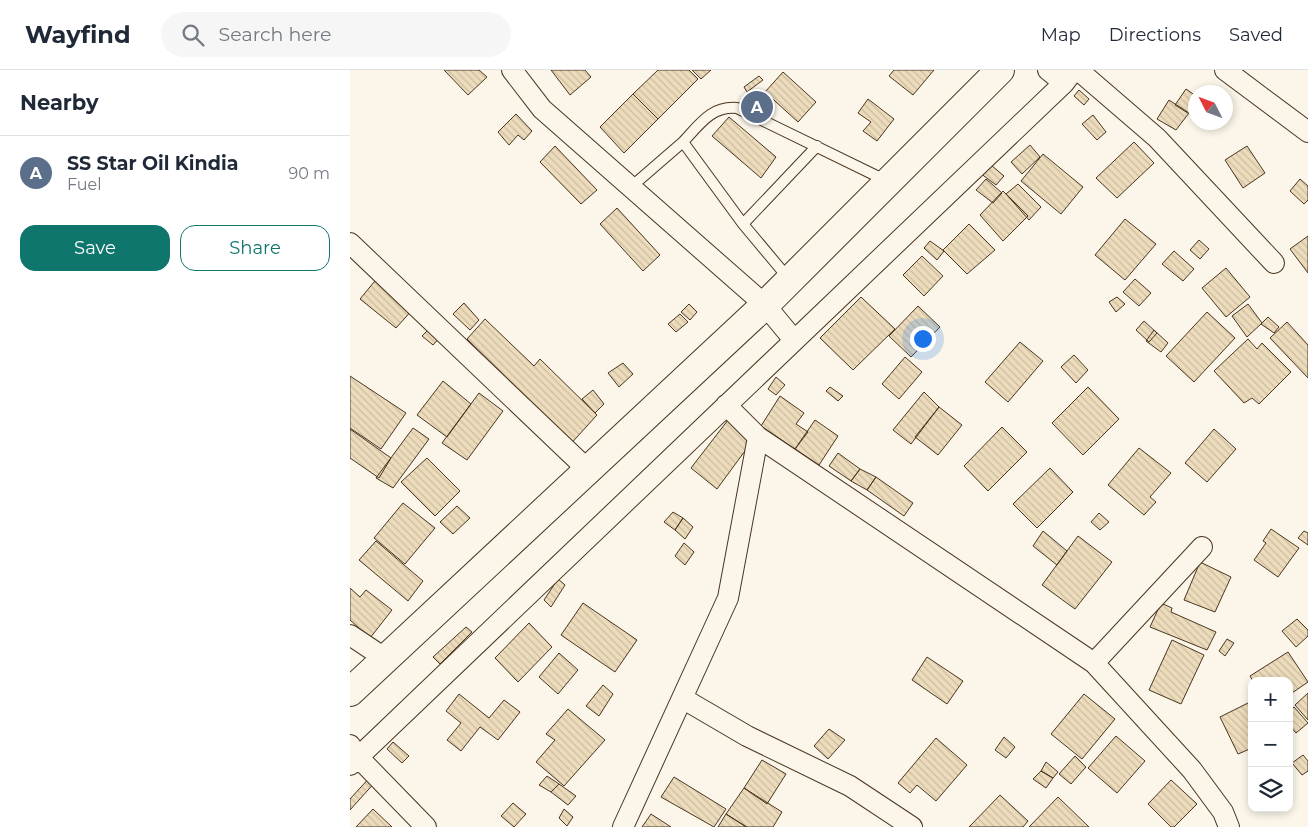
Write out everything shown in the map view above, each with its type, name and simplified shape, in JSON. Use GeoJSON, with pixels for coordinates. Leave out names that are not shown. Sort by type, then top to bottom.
{"type":"FeatureCollection","features":[{"type":"Feature","properties":{"kind":"highway"},"geometry":{"type":"LineString","coordinates":[[350,692],[765,304],[1000,70]]}},
{"type":"Feature","properties":{"kind":"street"},"geometry":{"type":"LineString","coordinates":[[512,70],[542,109],[765,304],[794,340]]}},
{"type":"Feature","properties":{"kind":"street"},"geometry":{"type":"LineString","coordinates":[[1048,70],[1072,74],[1158,138],[1274,262]]}},
{"type":"Feature","properties":{"kind":"street"},"geometry":{"type":"LineString","coordinates":[[1224,70],[1308,132]]}},
{"type":"Feature","properties":{"kind":"street"},"geometry":{"type":"LineString","coordinates":[[426,827],[353,756],[726,405],[1072,74]]}},
{"type":"Feature","properties":{"kind":"street"},"geometry":{"type":"LineString","coordinates":[[350,243],[588,470]]}},
{"type":"Feature","properties":{"kind":"street"},"geometry":{"type":"LineString","coordinates":[[726,405],[758,437],[1094,663],[1192,770],[1223,812],[1229,827]]}},
{"type":"Feature","properties":{"kind":"street"},"geometry":{"type":"LineString","coordinates":[[623,827],[728,598],[758,437]]}},
{"type":"Feature","properties":{"kind":"street"},"geometry":{"type":"LineString","coordinates":[[1094,663],[1202,547]]}},
{"type":"Feature","properties":{"kind":"street"},"geometry":{"type":"LineString","coordinates":[[350,635],[386,658]]}},
{"type":"Feature","properties":{"kind":"street"},"geometry":{"type":"LineString","coordinates":[[682,698],[747,736],[850,786],[912,827]]}},
{"type":"Feature","properties":{"kind":"lane"},"geometry":{"type":"LineString","coordinates":[[631,187],[683,142],[712,113],[724,107],[738,108],[888,182]]}},
{"type":"Feature","properties":{"kind":"lane"},"geometry":{"type":"LineString","coordinates":[[683,142],[743,224],[790,280]]}},
{"type":"Feature","properties":{"kind":"lane"},"geometry":{"type":"LineString","coordinates":[[743,224],[817,146]]}},
{"type":"Feature","properties":{"kind":"building"},"geometry":{"type":"Polygon","coordinates":[[[444,70],[479,70],[487,77],[468,95],[444,70]]]}},
{"type":"Feature","properties":{"kind":"building"},"geometry":{"type":"Polygon","coordinates":[[[551,70],[585,70],[591,77],[570,95],[551,70]]]}},
{"type":"Feature","properties":{"kind":"building"},"geometry":{"type":"Polygon","coordinates":[[[658,70],[689,70],[698,79],[658,119],[633,94],[658,70]]]}},
{"type":"Feature","properties":{"kind":"building"},"geometry":{"type":"Polygon","coordinates":[[[692,70],[711,70],[701,79],[692,70]]]}},
{"type":"Feature","properties":{"kind":"building"},"geometry":{"type":"Polygon","coordinates":[[[894,70],[934,70],[913,95],[889,76],[894,70]]]}},
{"type":"Feature","properties":{"kind":"building"},"geometry":{"type":"Polygon","coordinates":[[[783,72],[816,102],[798,122],[765,92],[783,72]]]}},
{"type":"Feature","properties":{"kind":"building"},"geometry":{"type":"Polygon","coordinates":[[[759,76],[763,80],[747,92],[744,87],[759,76]]]}},
{"type":"Feature","properties":{"kind":"building"},"geometry":{"type":"Polygon","coordinates":[[[1186,89],[1188,90],[1188,113],[1175,105],[1186,89]]]}},
{"type":"Feature","properties":{"kind":"building"},"geometry":{"type":"Polygon","coordinates":[[[1079,90],[1089,99],[1084,105],[1074,96],[1079,90]]]}},
{"type":"Feature","properties":{"kind":"building"},"geometry":{"type":"Polygon","coordinates":[[[633,94],[658,119],[624,153],[600,127],[633,94]]]}},
{"type":"Feature","properties":{"kind":"building"},"geometry":{"type":"Polygon","coordinates":[[[868,99],[894,119],[877,141],[863,131],[871,122],[858,113],[868,99]]]}},
{"type":"Feature","properties":{"kind":"building"},"geometry":{"type":"Polygon","coordinates":[[[1169,100],[1188,112],[1176,130],[1157,119],[1169,100]]]}},
{"type":"Feature","properties":{"kind":"building"},"geometry":{"type":"Polygon","coordinates":[[[516,114],[532,131],[524,140],[518,135],[509,145],[498,132],[516,114]]]}},
{"type":"Feature","properties":{"kind":"building"},"geometry":{"type":"Polygon","coordinates":[[[1093,115],[1106,132],[1097,140],[1082,124],[1093,115]]]}},
{"type":"Feature","properties":{"kind":"building"},"geometry":{"type":"Polygon","coordinates":[[[729,117],[776,157],[761,178],[712,136],[729,117]]]}},
{"type":"Feature","properties":{"kind":"building"},"geometry":{"type":"Polygon","coordinates":[[[1134,142],[1154,163],[1117,198],[1096,178],[1134,142]]]}},
{"type":"Feature","properties":{"kind":"building"},"geometry":{"type":"Polygon","coordinates":[[[1030,145],[1040,157],[1022,174],[1011,162],[1030,145]]]}},
{"type":"Feature","properties":{"kind":"building"},"geometry":{"type":"Polygon","coordinates":[[[555,146],[597,190],[581,204],[540,162],[555,146]]]}},
{"type":"Feature","properties":{"kind":"building"},"geometry":{"type":"Polygon","coordinates":[[[1247,146],[1265,173],[1243,188],[1225,160],[1247,146]]]}},
{"type":"Feature","properties":{"kind":"building"},"geometry":{"type":"Polygon","coordinates":[[[1043,154],[1083,187],[1061,214],[1021,181],[1043,154]]]}},
{"type":"Feature","properties":{"kind":"building"},"geometry":{"type":"Polygon","coordinates":[[[985,160],[1004,176],[996,185],[976,170],[985,160]]]}},
{"type":"Feature","properties":{"kind":"building"},"geometry":{"type":"Polygon","coordinates":[[[986,179],[1002,193],[993,203],[976,190],[986,179]]]}},
{"type":"Feature","properties":{"kind":"building"},"geometry":{"type":"Polygon","coordinates":[[[1300,179],[1308,186],[1308,200],[1304,204],[1290,191],[1300,179]]]}},
{"type":"Feature","properties":{"kind":"building"},"geometry":{"type":"Polygon","coordinates":[[[1018,184],[1041,207],[1029,220],[1006,194],[1018,184]]]}},
{"type":"Feature","properties":{"kind":"building"},"geometry":{"type":"Polygon","coordinates":[[[1003,191],[1028,216],[1003,241],[980,215],[1003,191]]]}},
{"type":"Feature","properties":{"kind":"building"},"geometry":{"type":"Polygon","coordinates":[[[617,208],[660,255],[643,271],[600,224],[617,208]]]}},
{"type":"Feature","properties":{"kind":"building"},"geometry":{"type":"Polygon","coordinates":[[[1125,219],[1156,244],[1125,280],[1095,255],[1125,219]]]}},
{"type":"Feature","properties":{"kind":"building"},"geometry":{"type":"Polygon","coordinates":[[[969,224],[995,250],[967,274],[943,250],[969,224]]]}},
{"type":"Feature","properties":{"kind":"building"},"geometry":{"type":"Polygon","coordinates":[[[1308,236],[1308,273],[1290,249],[1308,236]]]}},
{"type":"Feature","properties":{"kind":"building"},"geometry":{"type":"Polygon","coordinates":[[[1199,240],[1209,249],[1200,259],[1190,250],[1199,240]]]}},
{"type":"Feature","properties":{"kind":"building"},"geometry":{"type":"Polygon","coordinates":[[[930,241],[944,251],[937,260],[924,248],[930,241]]]}},
{"type":"Feature","properties":{"kind":"building"},"geometry":{"type":"Polygon","coordinates":[[[1174,251],[1194,269],[1183,281],[1162,264],[1174,251]]]}},
{"type":"Feature","properties":{"kind":"building"},"geometry":{"type":"Polygon","coordinates":[[[922,256],[943,276],[924,296],[903,275],[922,256]]]}},
{"type":"Feature","properties":{"kind":"building"},"geometry":{"type":"Polygon","coordinates":[[[1226,268],[1250,297],[1226,317],[1202,288],[1226,268]]]}},
{"type":"Feature","properties":{"kind":"building"},"geometry":{"type":"Polygon","coordinates":[[[379,276],[414,308],[396,328],[360,299],[379,276]]]}},
{"type":"Feature","properties":{"kind":"building"},"geometry":{"type":"Polygon","coordinates":[[[1135,279],[1151,293],[1139,306],[1123,292],[1135,279]]]}},
{"type":"Feature","properties":{"kind":"building"},"geometry":{"type":"Polygon","coordinates":[[[861,297],[895,329],[853,370],[820,338],[861,297]]]}},
{"type":"Feature","properties":{"kind":"building"},"geometry":{"type":"Polygon","coordinates":[[[1117,297],[1125,304],[1116,312],[1109,302],[1117,297]]]}},
{"type":"Feature","properties":{"kind":"building"},"geometry":{"type":"Polygon","coordinates":[[[464,303],[479,320],[470,330],[453,314],[464,303]]]}},
{"type":"Feature","properties":{"kind":"building"},"geometry":{"type":"Polygon","coordinates":[[[689,304],[697,312],[690,320],[681,312],[689,304]]]}},
{"type":"Feature","properties":{"kind":"building"},"geometry":{"type":"Polygon","coordinates":[[[1248,304],[1262,323],[1247,337],[1232,316],[1248,304]]]}},
{"type":"Feature","properties":{"kind":"building"},"geometry":{"type":"Polygon","coordinates":[[[918,306],[940,327],[911,357],[889,336],[918,306]]]}},
{"type":"Feature","properties":{"kind":"building"},"geometry":{"type":"Polygon","coordinates":[[[1207,312],[1235,338],[1194,382],[1166,356],[1207,312]]]}},
{"type":"Feature","properties":{"kind":"building"},"geometry":{"type":"Polygon","coordinates":[[[680,314],[688,322],[676,332],[668,324],[680,314]]]}},
{"type":"Feature","properties":{"kind":"building"},"geometry":{"type":"Polygon","coordinates":[[[1268,317],[1279,327],[1274,333],[1261,324],[1268,317]]]}},
{"type":"Feature","properties":{"kind":"building"},"geometry":{"type":"Polygon","coordinates":[[[485,319],[534,366],[540,359],[597,415],[567,448],[509,391],[514,385],[467,339],[485,319]]]}},
{"type":"Feature","properties":{"kind":"building"},"geometry":{"type":"Polygon","coordinates":[[[1144,321],[1157,333],[1149,342],[1136,330],[1144,321]]]}},
{"type":"Feature","properties":{"kind":"building"},"geometry":{"type":"Polygon","coordinates":[[[1287,322],[1308,345],[1308,378],[1270,338],[1287,322]]]}},
{"type":"Feature","properties":{"kind":"building"},"geometry":{"type":"Polygon","coordinates":[[[432,326],[442,335],[433,345],[422,336],[432,326]]]}},
{"type":"Feature","properties":{"kind":"building"},"geometry":{"type":"Polygon","coordinates":[[[1154,330],[1168,343],[1161,352],[1146,341],[1154,330]]]}},
{"type":"Feature","properties":{"kind":"building"},"geometry":{"type":"Polygon","coordinates":[[[1248,339],[1257,349],[1262,343],[1291,372],[1259,404],[1252,398],[1244,403],[1214,371],[1248,339]]]}},
{"type":"Feature","properties":{"kind":"building"},"geometry":{"type":"Polygon","coordinates":[[[1020,342],[1043,361],[1008,402],[985,382],[1020,342]]]}},
{"type":"Feature","properties":{"kind":"building"},"geometry":{"type":"Polygon","coordinates":[[[1074,355],[1088,370],[1076,383],[1061,367],[1074,355]]]}},
{"type":"Feature","properties":{"kind":"building"},"geometry":{"type":"Polygon","coordinates":[[[905,357],[922,372],[899,399],[882,384],[905,357]]]}},
{"type":"Feature","properties":{"kind":"building"},"geometry":{"type":"Polygon","coordinates":[[[623,363],[633,374],[619,387],[608,373],[623,363]]]}},
{"type":"Feature","properties":{"kind":"building"},"geometry":{"type":"Polygon","coordinates":[[[350,376],[406,413],[381,449],[350,428],[350,376]]]}},
{"type":"Feature","properties":{"kind":"building"},"geometry":{"type":"Polygon","coordinates":[[[776,377],[785,385],[776,395],[768,389],[776,377]]]}},
{"type":"Feature","properties":{"kind":"building"},"geometry":{"type":"Polygon","coordinates":[[[443,381],[471,404],[447,437],[417,415],[443,381]]]}},
{"type":"Feature","properties":{"kind":"building"},"geometry":{"type":"Polygon","coordinates":[[[830,387],[843,396],[838,401],[826,391],[830,387]]]}},
{"type":"Feature","properties":{"kind":"building"},"geometry":{"type":"Polygon","coordinates":[[[1088,387],[1119,419],[1083,455],[1052,423],[1088,387]]]}},
{"type":"Feature","properties":{"kind":"building"},"geometry":{"type":"Polygon","coordinates":[[[593,390],[604,404],[595,413],[582,399],[593,390]]]}},
{"type":"Feature","properties":{"kind":"building"},"geometry":{"type":"Polygon","coordinates":[[[924,392],[939,407],[911,444],[893,430],[924,392]]]}},
{"type":"Feature","properties":{"kind":"building"},"geometry":{"type":"Polygon","coordinates":[[[479,393],[503,411],[467,460],[442,443],[479,393]]]}},
{"type":"Feature","properties":{"kind":"building"},"geometry":{"type":"Polygon","coordinates":[[[780,396],[804,413],[796,424],[808,432],[795,449],[761,426],[780,396]]]}},
{"type":"Feature","properties":{"kind":"building"},"geometry":{"type":"Polygon","coordinates":[[[939,407],[962,425],[938,455],[915,437],[939,407]]]}},
{"type":"Feature","properties":{"kind":"building"},"geometry":{"type":"Polygon","coordinates":[[[728,420],[753,440],[717,489],[691,468],[728,420]]]}},
{"type":"Feature","properties":{"kind":"building"},"geometry":{"type":"Polygon","coordinates":[[[815,420],[838,436],[819,465],[795,449],[815,420]]]}},
{"type":"Feature","properties":{"kind":"building"},"geometry":{"type":"Polygon","coordinates":[[[1002,427],[1027,452],[988,491],[964,466],[1002,427]]]}},
{"type":"Feature","properties":{"kind":"building"},"geometry":{"type":"Polygon","coordinates":[[[413,428],[429,439],[393,488],[376,478],[413,428]]]}},
{"type":"Feature","properties":{"kind":"building"},"geometry":{"type":"Polygon","coordinates":[[[350,429],[391,458],[379,478],[350,458],[350,429]]]}},
{"type":"Feature","properties":{"kind":"building"},"geometry":{"type":"Polygon","coordinates":[[[1214,429],[1236,449],[1207,482],[1185,463],[1214,429]]]}},
{"type":"Feature","properties":{"kind":"building"},"geometry":{"type":"Polygon","coordinates":[[[1139,448],[1171,473],[1150,497],[1156,502],[1144,515],[1108,485],[1139,448]]]}},
{"type":"Feature","properties":{"kind":"building"},"geometry":{"type":"Polygon","coordinates":[[[838,453],[860,469],[851,481],[829,466],[838,453]]]}},
{"type":"Feature","properties":{"kind":"building"},"geometry":{"type":"Polygon","coordinates":[[[427,458],[460,491],[435,516],[401,482],[427,458]]]}},
{"type":"Feature","properties":{"kind":"building"},"geometry":{"type":"Polygon","coordinates":[[[1050,468],[1073,492],[1037,528],[1013,504],[1050,468]]]}},
{"type":"Feature","properties":{"kind":"building"},"geometry":{"type":"Polygon","coordinates":[[[860,469],[876,477],[867,490],[851,481],[860,469]]]}},
{"type":"Feature","properties":{"kind":"building"},"geometry":{"type":"Polygon","coordinates":[[[876,477],[913,503],[904,516],[867,490],[876,477]]]}},
{"type":"Feature","properties":{"kind":"building"},"geometry":{"type":"Polygon","coordinates":[[[403,503],[435,528],[405,564],[374,538],[403,503]]]}},
{"type":"Feature","properties":{"kind":"building"},"geometry":{"type":"Polygon","coordinates":[[[457,506],[470,518],[453,534],[440,522],[457,506]]]}},
{"type":"Feature","properties":{"kind":"building"},"geometry":{"type":"Polygon","coordinates":[[[673,512],[683,518],[675,530],[664,522],[673,512]]]}},
{"type":"Feature","properties":{"kind":"building"},"geometry":{"type":"Polygon","coordinates":[[[1099,513],[1109,522],[1100,530],[1091,522],[1099,513]]]}},
{"type":"Feature","properties":{"kind":"building"},"geometry":{"type":"Polygon","coordinates":[[[683,518],[693,527],[685,539],[675,530],[683,518]]]}},
{"type":"Feature","properties":{"kind":"building"},"geometry":{"type":"Polygon","coordinates":[[[1271,529],[1299,548],[1278,577],[1254,560],[1266,543],[1263,541],[1271,529]]]}},
{"type":"Feature","properties":{"kind":"building"},"geometry":{"type":"Polygon","coordinates":[[[1043,531],[1067,551],[1057,565],[1033,546],[1043,531]]]}},
{"type":"Feature","properties":{"kind":"building"},"geometry":{"type":"Polygon","coordinates":[[[1304,531],[1308,533],[1308,545],[1298,538],[1304,531]]]}},
{"type":"Feature","properties":{"kind":"building"},"geometry":{"type":"Polygon","coordinates":[[[1078,536],[1112,562],[1075,609],[1042,585],[1078,536]]]}},
{"type":"Feature","properties":{"kind":"building"},"geometry":{"type":"Polygon","coordinates":[[[376,541],[423,581],[408,601],[359,560],[376,541]]]}},
{"type":"Feature","properties":{"kind":"building"},"geometry":{"type":"Polygon","coordinates":[[[684,543],[694,552],[685,565],[675,556],[684,543]]]}},
{"type":"Feature","properties":{"kind":"building"},"geometry":{"type":"Polygon","coordinates":[[[1200,562],[1231,577],[1215,612],[1184,600],[1200,562]]]}},
{"type":"Feature","properties":{"kind":"building"},"geometry":{"type":"Polygon","coordinates":[[[558,579],[565,585],[551,607],[544,600],[558,579]]]}},
{"type":"Feature","properties":{"kind":"building"},"geometry":{"type":"Polygon","coordinates":[[[350,588],[360,597],[366,590],[392,610],[370,638],[350,620],[350,588]]]}},
{"type":"Feature","properties":{"kind":"building"},"geometry":{"type":"Polygon","coordinates":[[[583,603],[637,640],[615,672],[561,635],[583,603]]]}},
{"type":"Feature","properties":{"kind":"building"},"geometry":{"type":"Polygon","coordinates":[[[1161,603],[1172,608],[1171,612],[1216,632],[1207,650],[1150,627],[1161,603]]]}},
{"type":"Feature","properties":{"kind":"building"},"geometry":{"type":"Polygon","coordinates":[[[1297,619],[1308,630],[1308,636],[1296,647],[1282,631],[1297,619]]]}},
{"type":"Feature","properties":{"kind":"building"},"geometry":{"type":"Polygon","coordinates":[[[529,623],[552,647],[518,682],[495,658],[529,623]]]}},
{"type":"Feature","properties":{"kind":"building"},"geometry":{"type":"Polygon","coordinates":[[[466,627],[472,632],[440,664],[433,657],[466,627]]]}},
{"type":"Feature","properties":{"kind":"building"},"geometry":{"type":"Polygon","coordinates":[[[1227,639],[1234,643],[1225,656],[1219,651],[1227,639]]]}},
{"type":"Feature","properties":{"kind":"building"},"geometry":{"type":"Polygon","coordinates":[[[1172,640],[1204,655],[1181,704],[1149,690],[1172,640]]]}},
{"type":"Feature","properties":{"kind":"building"},"geometry":{"type":"Polygon","coordinates":[[[1288,652],[1308,682],[1293,692],[1293,677],[1250,676],[1288,652]]]}},
{"type":"Feature","properties":{"kind":"building"},"geometry":{"type":"Polygon","coordinates":[[[559,653],[578,670],[558,694],[539,677],[559,653]]]}},
{"type":"Feature","properties":{"kind":"building"},"geometry":{"type":"Polygon","coordinates":[[[927,657],[963,681],[947,704],[912,680],[927,657]]]}},
{"type":"Feature","properties":{"kind":"building"},"geometry":{"type":"Polygon","coordinates":[[[603,685],[613,694],[599,716],[586,706],[603,685]]]}},
{"type":"Feature","properties":{"kind":"building"},"geometry":{"type":"Polygon","coordinates":[[[1308,693],[1308,720],[1295,705],[1308,693]]]}},
{"type":"Feature","properties":{"kind":"building"},"geometry":{"type":"Polygon","coordinates":[[[459,694],[489,718],[504,700],[520,712],[498,740],[480,727],[461,751],[447,740],[461,723],[446,711],[459,694]]]}},
{"type":"Feature","properties":{"kind":"building"},"geometry":{"type":"Polygon","coordinates":[[[1084,694],[1115,719],[1082,759],[1051,734],[1084,694]]]}},
{"type":"Feature","properties":{"kind":"building"},"geometry":{"type":"Polygon","coordinates":[[[1248,703],[1248,750],[1238,754],[1220,717],[1248,703]]]}},
{"type":"Feature","properties":{"kind":"building"},"geometry":{"type":"Polygon","coordinates":[[[1293,708],[1308,723],[1296,733],[1293,730],[1293,708]]]}},
{"type":"Feature","properties":{"kind":"building"},"geometry":{"type":"Polygon","coordinates":[[[568,709],[605,740],[564,786],[536,762],[555,740],[546,734],[568,709]]]}},
{"type":"Feature","properties":{"kind":"building"},"geometry":{"type":"Polygon","coordinates":[[[829,729],[845,740],[828,759],[814,746],[829,729]]]}},
{"type":"Feature","properties":{"kind":"building"},"geometry":{"type":"Polygon","coordinates":[[[1116,736],[1145,761],[1117,793],[1088,768],[1116,736]]]}},
{"type":"Feature","properties":{"kind":"building"},"geometry":{"type":"Polygon","coordinates":[[[1004,737],[1015,747],[1006,758],[995,750],[1004,737]]]}},
{"type":"Feature","properties":{"kind":"building"},"geometry":{"type":"Polygon","coordinates":[[[936,738],[967,765],[936,801],[917,785],[910,793],[898,783],[936,738]]]}},
{"type":"Feature","properties":{"kind":"building"},"geometry":{"type":"Polygon","coordinates":[[[393,742],[409,756],[402,763],[387,749],[393,742]]]}},
{"type":"Feature","properties":{"kind":"building"},"geometry":{"type":"Polygon","coordinates":[[[1303,755],[1308,761],[1308,771],[1302,775],[1293,762],[1303,755]]]}},
{"type":"Feature","properties":{"kind":"building"},"geometry":{"type":"Polygon","coordinates":[[[1075,756],[1086,767],[1071,784],[1059,774],[1075,756]]]}},
{"type":"Feature","properties":{"kind":"building"},"geometry":{"type":"Polygon","coordinates":[[[762,760],[786,774],[767,804],[744,788],[762,760]]]}},
{"type":"Feature","properties":{"kind":"building"},"geometry":{"type":"Polygon","coordinates":[[[1046,762],[1058,772],[1053,778],[1041,771],[1046,762]]]}},
{"type":"Feature","properties":{"kind":"building"},"geometry":{"type":"Polygon","coordinates":[[[1041,771],[1053,778],[1046,788],[1033,779],[1041,771]]]}},
{"type":"Feature","properties":{"kind":"building"},"geometry":{"type":"Polygon","coordinates":[[[372,775],[377,780],[350,810],[350,799],[372,775]]]}},
{"type":"Feature","properties":{"kind":"building"},"geometry":{"type":"Polygon","coordinates":[[[547,776],[559,784],[551,792],[539,785],[547,776]]]}},
{"type":"Feature","properties":{"kind":"building"},"geometry":{"type":"Polygon","coordinates":[[[674,777],[726,809],[714,827],[661,797],[674,777]]]}},
{"type":"Feature","properties":{"kind":"building"},"geometry":{"type":"Polygon","coordinates":[[[1171,780],[1197,804],[1174,827],[1171,827],[1148,804],[1171,780]]]}},
{"type":"Feature","properties":{"kind":"building"},"geometry":{"type":"Polygon","coordinates":[[[559,784],[576,796],[568,805],[551,792],[559,784]]]}},
{"type":"Feature","properties":{"kind":"building"},"geometry":{"type":"Polygon","coordinates":[[[744,788],[782,812],[773,827],[747,827],[726,814],[744,788]]]}},
{"type":"Feature","properties":{"kind":"building"},"geometry":{"type":"Polygon","coordinates":[[[1000,795],[1028,821],[1023,827],[969,827],[1000,795]]]}},
{"type":"Feature","properties":{"kind":"building"},"geometry":{"type":"Polygon","coordinates":[[[1058,797],[1089,827],[1029,827],[1058,797]]]}},
{"type":"Feature","properties":{"kind":"building"},"geometry":{"type":"Polygon","coordinates":[[[513,803],[526,814],[514,827],[501,816],[513,803]]]}},
{"type":"Feature","properties":{"kind":"building"},"geometry":{"type":"Polygon","coordinates":[[[373,809],[392,827],[356,827],[373,809]]]}},
{"type":"Feature","properties":{"kind":"building"},"geometry":{"type":"Polygon","coordinates":[[[564,809],[573,817],[567,826],[559,818],[564,809]]]}},
{"type":"Feature","properties":{"kind":"building"},"geometry":{"type":"Polygon","coordinates":[[[651,814],[671,827],[642,827],[651,814]]]}},
{"type":"Feature","properties":{"kind":"building"},"geometry":{"type":"Polygon","coordinates":[[[726,814],[746,827],[718,827],[726,814]]]}},
{"type":"Feature","properties":{"kind":"place","name":"SS Star Oil Kindia"},"geometry":{"type":"Point","coordinates":[757,107]}}]}
